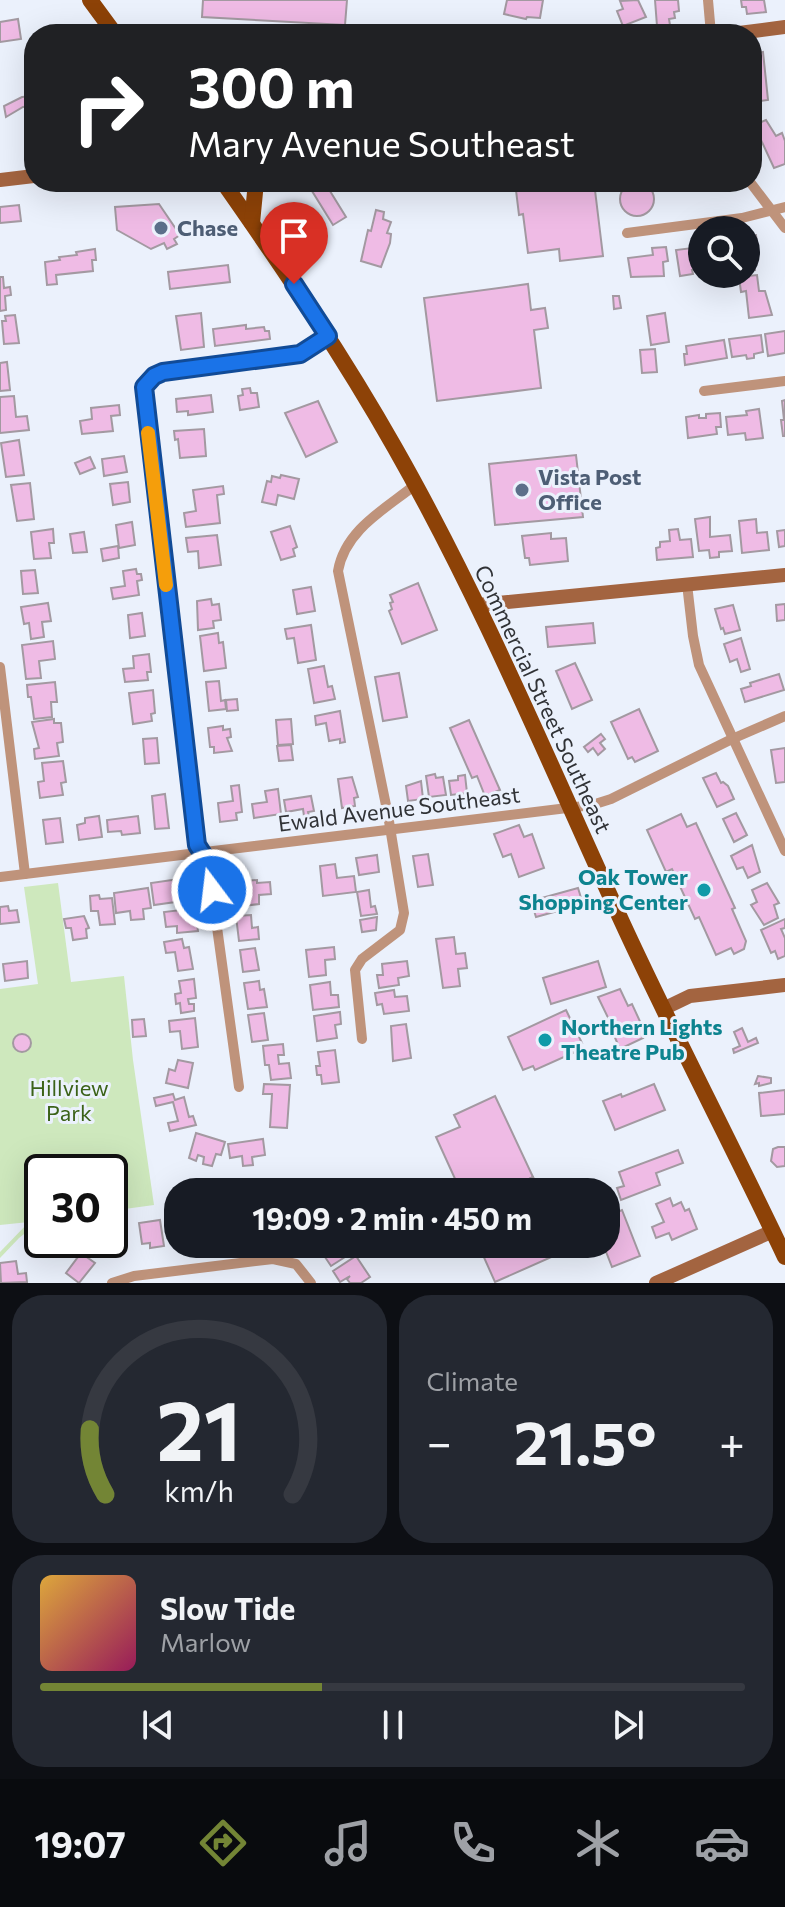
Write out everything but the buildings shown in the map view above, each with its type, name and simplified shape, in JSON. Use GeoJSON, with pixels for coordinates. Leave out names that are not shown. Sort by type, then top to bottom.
{"type":"FeatureCollection","features":[{"type":"Feature","properties":{"kind":"main road"},"geometry":{"type":"LineString","coordinates":[[90,0],[108,24]]}},
{"type":"Feature","properties":{"kind":"main road","name":"Commercial Street Southeast"},"geometry":{"type":"LineString","coordinates":[[230,192],[328,336],[415,485],[477,605],[663,1009],[785,1257]]}},
{"type":"Feature","properties":{"kind":"main road"},"geometry":{"type":"LineString","coordinates":[[252,223],[255,192]]}},
{"type":"Feature","properties":{"kind":"street"},"geometry":{"type":"LineString","coordinates":[[708,0],[710,24]]}},
{"type":"Feature","properties":{"kind":"street"},"geometry":{"type":"LineString","coordinates":[[762,30],[785,27]]}},
{"type":"Feature","properties":{"kind":"street"},"geometry":{"type":"LineString","coordinates":[[0,180],[24,177]]}},
{"type":"Feature","properties":{"kind":"street"},"geometry":{"type":"LineString","coordinates":[[757,192],[785,228]]}},
{"type":"Feature","properties":{"kind":"street"},"geometry":{"type":"LineString","coordinates":[[627,233],[742,218],[785,207]]}},
{"type":"Feature","properties":{"kind":"street"},"geometry":{"type":"LineString","coordinates":[[239,1087],[208,862],[197,845],[144,387],[163,372],[300,354],[328,336]]}},
{"type":"Feature","properties":{"kind":"street"},"geometry":{"type":"LineString","coordinates":[[704,391],[785,381]]}},
{"type":"Feature","properties":{"kind":"street"},"geometry":{"type":"LineString","coordinates":[[362,1039],[355,970],[362,959],[392,939],[403,923],[404,913],[338,571],[343,551],[360,528],[415,485]]}},
{"type":"Feature","properties":{"kind":"street"},"geometry":{"type":"LineString","coordinates":[[477,605],[785,575]]}},
{"type":"Feature","properties":{"kind":"street"},"geometry":{"type":"LineString","coordinates":[[687,584],[699,665],[785,851]]}},
{"type":"Feature","properties":{"kind":"street"},"geometry":{"type":"LineString","coordinates":[[0,667],[25,874]]}},
{"type":"Feature","properties":{"kind":"street","name":"Ewald Avenue Southeast"},"geometry":{"type":"LineString","coordinates":[[0,877],[571,808],[611,799],[785,716]]}},
{"type":"Feature","properties":{"kind":"street"},"geometry":{"type":"LineString","coordinates":[[663,1009],[690,996],[785,985]]}},
{"type":"Feature","properties":{"kind":"street"},"geometry":{"type":"LineString","coordinates":[[656,1283],[773,1231]]}},
{"type":"Feature","properties":{"kind":"street"},"geometry":{"type":"LineString","coordinates":[[112,1283],[134,1276],[273,1259],[296,1264],[311,1283]]}},
{"type":"Feature","properties":{"kind":"green space","name":"Hillview Park"},"geometry":{"type":"Polygon","coordinates":[[[58,883],[71,982],[124,976],[154,1205],[128,1209],[128,1154],[24,1154],[24,1223],[0,1225],[0,989],[38,984],[24,887],[58,883]]]}},
{"type":"Feature","properties":{"kind":"green space","name":"Hillview Park"},"geometry":{"type":"Polygon","coordinates":[[[24,1227],[24,1234],[0,1258],[0,1252],[24,1227]]]}},
{"type":"Feature","properties":{"kind":"slow traffic"},"geometry":{"type":"LineString","coordinates":[[148,433],[166,585]]}},
{"type":"Feature","properties":{"kind":"place","name":"Chase"},"geometry":{"type":"Point","coordinates":[161,228]}},
{"type":"Feature","properties":{"kind":"place","name":"Vista Post Office"},"geometry":{"type":"Point","coordinates":[522,490]}},
{"type":"Feature","properties":{"kind":"place","name":"Oak Tower Shopping Center"},"geometry":{"type":"Point","coordinates":[704,890]}},
{"type":"Feature","properties":{"kind":"place","name":"Northern Lights Theatre Pub"},"geometry":{"type":"Point","coordinates":[545,1040]}},
{"type":"Feature","properties":{"kind":"route"},"geometry":{"type":"LineString","coordinates":[[212,890],[208,862],[197,845],[144,387],[154,376],[163,372],[300,354],[309,350],[328,336],[294,284]]}}]}
